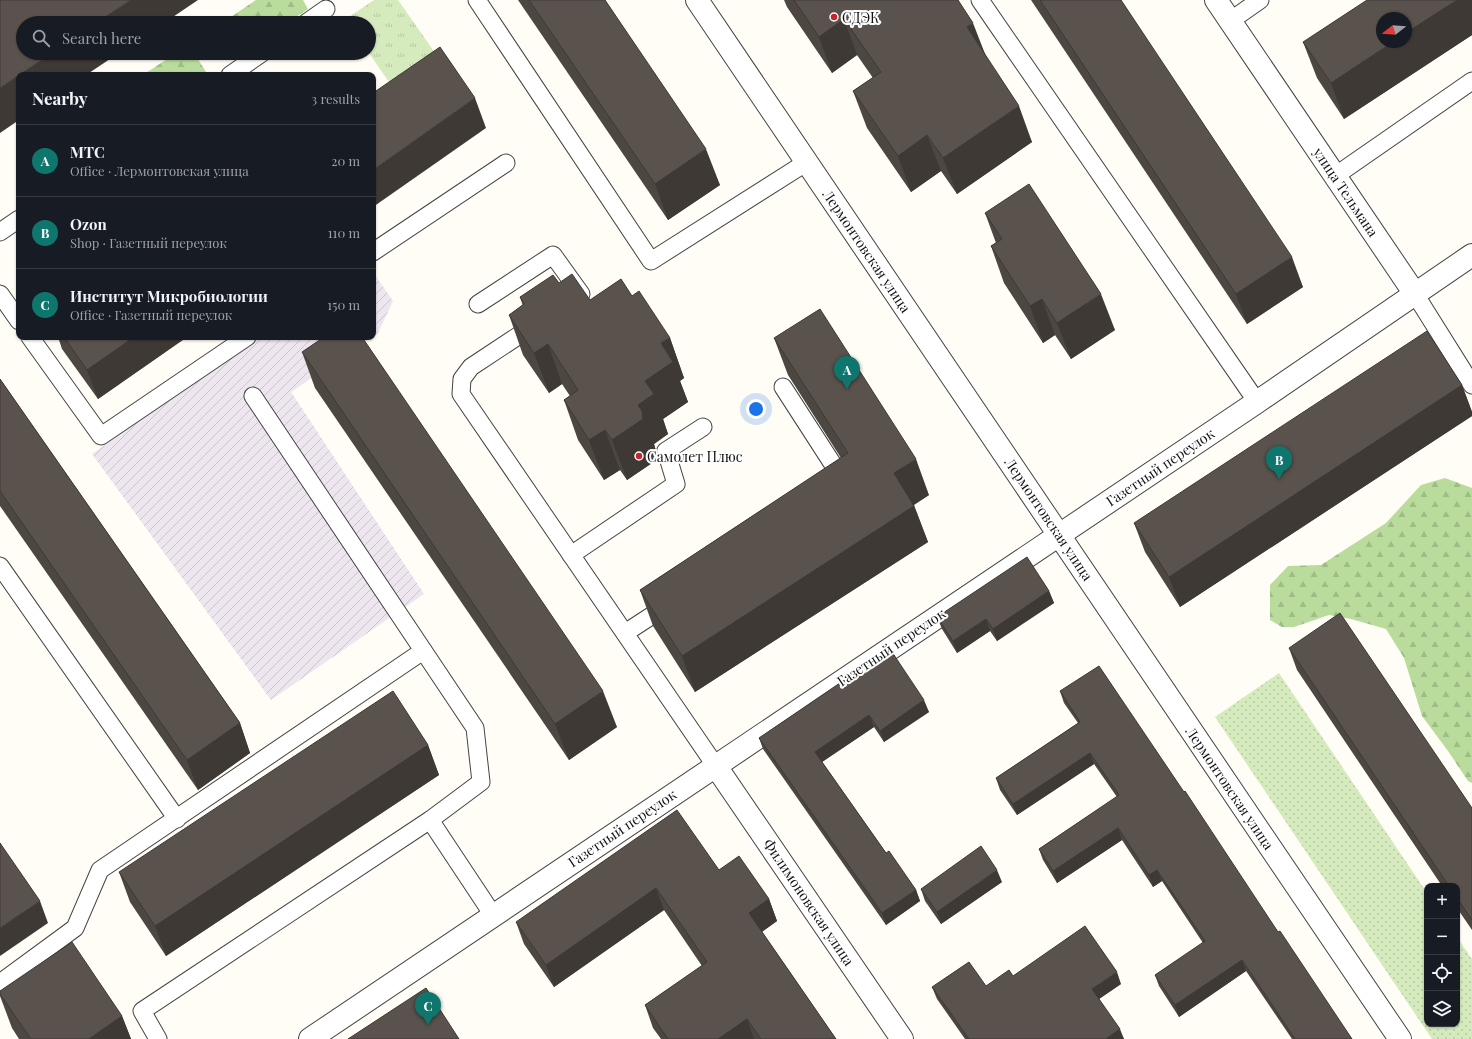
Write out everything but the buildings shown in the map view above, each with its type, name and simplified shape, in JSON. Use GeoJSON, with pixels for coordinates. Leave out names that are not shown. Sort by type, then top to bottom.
{"type":"FeatureCollection","features":[{"type":"Feature","properties":{"kind":"street","name":"Лермонтовская улица"},"geometry":{"type":"LineString","coordinates":[[697,0],[1400,1039]]}},
{"type":"Feature","properties":{"kind":"street","name":"улица Тельмана"},"geometry":{"type":"LineString","coordinates":[[1216,0],[1415,294]]}},
{"type":"Feature","properties":{"kind":"street","name":"Газетный переулок"},"geometry":{"type":"LineString","coordinates":[[310,1039],[715,765],[1257,402],[1472,255]]}},
{"type":"Feature","properties":{"kind":"street","name":"Филимоновская улица"},"geometry":{"type":"LineString","coordinates":[[715,765],[902,1039]]}},
{"type":"Feature","properties":{"kind":"lane"},"geometry":{"type":"LineString","coordinates":[[477,0],[651,261],[807,162]]}},
{"type":"Feature","properties":{"kind":"lane"},"geometry":{"type":"LineString","coordinates":[[980,0],[1257,402]]}},
{"type":"Feature","properties":{"kind":"lane"},"geometry":{"type":"LineString","coordinates":[[1230,21],[1260,0]]}},
{"type":"Feature","properties":{"kind":"lane"},"geometry":{"type":"LineString","coordinates":[[316,16],[326,9]]}},
{"type":"Feature","properties":{"kind":"lane"},"geometry":{"type":"LineString","coordinates":[[234,72],[252,60]]}},
{"type":"Feature","properties":{"kind":"lane"},"geometry":{"type":"LineString","coordinates":[[1335,176],[1472,81]]}},
{"type":"Feature","properties":{"kind":"lane"},"geometry":{"type":"LineString","coordinates":[[376,250],[506,162]]}},
{"type":"Feature","properties":{"kind":"lane"},"geometry":{"type":"LineString","coordinates":[[0,232],[16,221]]}},
{"type":"Feature","properties":{"kind":"lane"},"geometry":{"type":"LineString","coordinates":[[478,304],[553,254],[581,294],[568,302]]}},
{"type":"Feature","properties":{"kind":"lane"},"geometry":{"type":"LineString","coordinates":[[0,294],[16,317]]}},
{"type":"Feature","properties":{"kind":"lane","name":"улица Тельмана"},"geometry":{"type":"LineString","coordinates":[[1415,294],[1472,386]]}},
{"type":"Feature","properties":{"kind":"lane"},"geometry":{"type":"LineString","coordinates":[[549,315],[471,367],[462,379],[461,394],[715,765]]}},
{"type":"Feature","properties":{"kind":"lane"},"geometry":{"type":"LineString","coordinates":[[32,340],[101,436],[243,340]]}},
{"type":"Feature","properties":{"kind":"lane"},"geometry":{"type":"LineString","coordinates":[[783,387],[847,486],[834,494]]}},
{"type":"Feature","properties":{"kind":"lane"},"geometry":{"type":"LineString","coordinates":[[158,1039],[142,1011],[430,820],[481,782],[475,728],[253,396]]}},
{"type":"Feature","properties":{"kind":"lane"},"geometry":{"type":"LineString","coordinates":[[571,555],[676,484],[666,451],[703,427]]}},
{"type":"Feature","properties":{"kind":"lane"},"geometry":{"type":"LineString","coordinates":[[0,566],[177,819]]}},
{"type":"Feature","properties":{"kind":"lane"},"geometry":{"type":"LineString","coordinates":[[625,633],[684,594]]}},
{"type":"Feature","properties":{"kind":"lane"},"geometry":{"type":"LineString","coordinates":[[0,983],[75,928],[100,870],[424,651]]}},
{"type":"Feature","properties":{"kind":"lane"},"geometry":{"type":"LineString","coordinates":[[430,820],[493,916]]}},
{"type":"Feature","properties":{"kind":"shaded area"},"geometry":{"type":"Polygon","coordinates":[[[376,276],[393,301],[378,333],[376,334],[376,276]]]}},
{"type":"Feature","properties":{"kind":"shaded area"},"geometry":{"type":"Polygon","coordinates":[[[255,340],[368,340],[291,392],[424,594],[271,700],[92,454],[255,340]]]}},
{"type":"Feature","properties":{"kind":"green space"},"geometry":{"type":"Polygon","coordinates":[[[256,0],[303,0],[308,9],[298,16],[232,16],[256,0]]]}},
{"type":"Feature","properties":{"kind":"green space"},"geometry":{"type":"Polygon","coordinates":[[[374,0],[398,0],[438,57],[393,88],[374,60],[376,60],[376,16],[350,16],[374,0]]]}},
{"type":"Feature","properties":{"kind":"green space"},"geometry":{"type":"Polygon","coordinates":[[[166,60],[198,60],[206,72],[148,72],[166,60]]]}},
{"type":"Feature","properties":{"kind":"green space"},"geometry":{"type":"Polygon","coordinates":[[[1445,478],[1472,488],[1472,783],[1468,781],[1422,716],[1404,658],[1386,629],[1351,619],[1329,615],[1294,627],[1282,627],[1270,620],[1270,585],[1288,566],[1321,565],[1386,523],[1421,485],[1445,478]]]}},
{"type":"Feature","properties":{"kind":"green space"},"geometry":{"type":"Polygon","coordinates":[[[1279,673],[1424,889],[1424,1027],[1460,1027],[1460,941],[1472,959],[1472,1039],[1432,1039],[1215,717],[1279,673]]]}},
{"type":"Feature","properties":{"kind":"place","name":"СДЭК"},"geometry":{"type":"Point","coordinates":[834,17]}},
{"type":"Feature","properties":{"kind":"place","name":"МТС"},"geometry":{"type":"Point","coordinates":[847,389]}},
{"type":"Feature","properties":{"kind":"place","name":"Самолет Плюс"},"geometry":{"type":"Point","coordinates":[639,456]}},
{"type":"Feature","properties":{"kind":"place","name":"Ozon"},"geometry":{"type":"Point","coordinates":[1279,479]}},
{"type":"Feature","properties":{"kind":"place","name":"Институт Микробиологии"},"geometry":{"type":"Point","coordinates":[428,1025]}}]}
